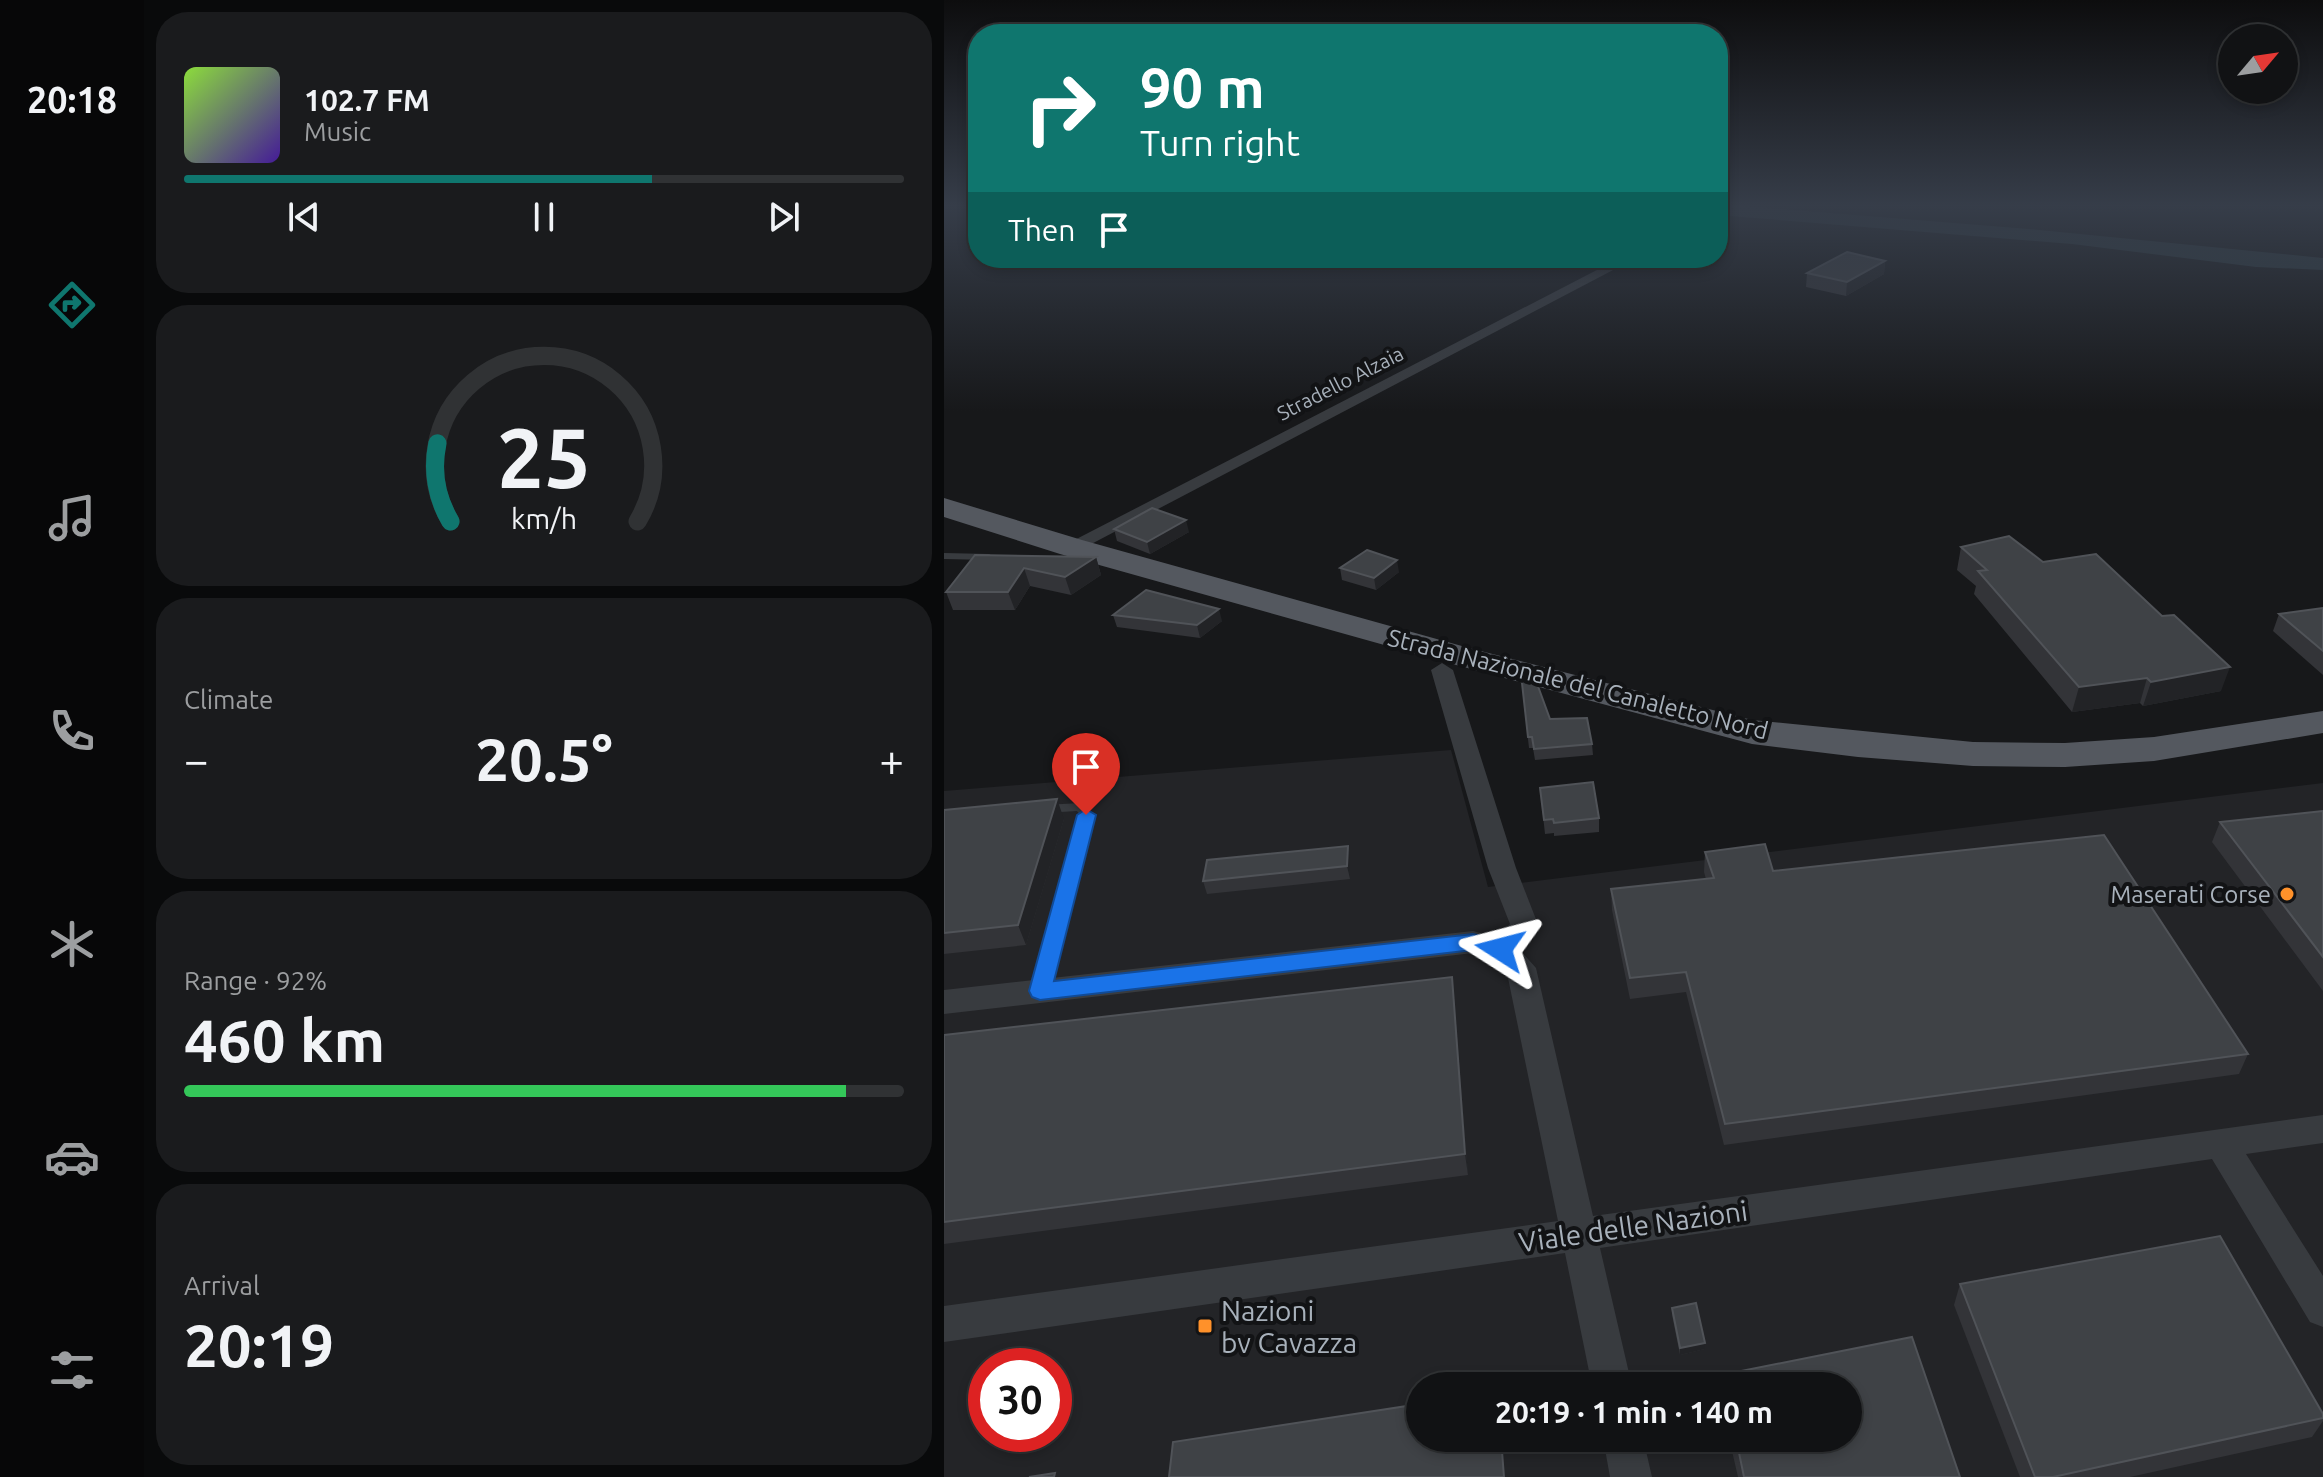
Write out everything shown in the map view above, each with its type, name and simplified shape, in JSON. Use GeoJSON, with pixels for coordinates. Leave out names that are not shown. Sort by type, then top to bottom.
{"type":"FeatureCollection","features":[{"type":"Feature","properties":{"kind":"main road","name":"Strada Nazionale del Canaletto Nord"},"geometry":{"type":"LineString","coordinates":[[951,514],[1471,659],[1752,732],[1858,745],[1973,754],[2065,755],[2154,749],[2323,722]]}},
{"type":"Feature","properties":{"kind":"street","name":"Stradello Alzaia"},"geometry":{"type":"LineString","coordinates":[[1071,547],[1601,273]]}},
{"type":"Feature","properties":{"kind":"street"},"geometry":{"type":"LineString","coordinates":[[1442,670],[1502,868],[1525,927],[1500,949]]}},
{"type":"Feature","properties":{"kind":"street"},"geometry":{"type":"LineString","coordinates":[[944,1002],[1473,942],[1500,949],[1521,968],[1609,1372]]}},
{"type":"Feature","properties":{"kind":"street","name":"Viale delle Nazioni"},"geometry":{"type":"LineString","coordinates":[[944,1324],[2323,1129]]}},
{"type":"Feature","properties":{"kind":"street"},"geometry":{"type":"LineString","coordinates":[[2220,1143],[2323,1309]]}},
{"type":"Feature","properties":{"kind":"street"},"geometry":{"type":"LineString","coordinates":[[1626,1452],[1631,1477]]}},
{"type":"Feature","properties":{"kind":"lane"},"geometry":{"type":"LineString","coordinates":[[944,556],[999,557]]}},
{"type":"Feature","properties":{"kind":"lane"},"geometry":{"type":"LineString","coordinates":[[1035,810],[1081,807],[1086,815],[1040,991]]}},
{"type":"Feature","properties":{"kind":"shaded area"},"geometry":{"type":"Polygon","coordinates":[[[1451,750],[1488,887],[2323,783],[2323,1477],[944,1477],[944,791],[1451,750]]]}},
{"type":"Feature","properties":{"kind":"building"},"geometry":{"type":"Polygon","coordinates":[[[1807,273],[1863,273],[1847,282],[1807,273]]]}},
{"type":"Feature","properties":{"kind":"building"},"geometry":{"type":"Polygon","coordinates":[[[1152,508],[1186,520],[1147,542],[1114,529],[1152,508]]]}},
{"type":"Feature","properties":{"kind":"building"},"geometry":{"type":"Polygon","coordinates":[[[2009,536],[2043,562],[2096,554],[2162,616],[2174,615],[2230,667],[2151,682],[2147,678],[2079,687],[1978,571],[1987,570],[1961,547],[2009,536]]]}},
{"type":"Feature","properties":{"kind":"building"},"geometry":{"type":"Polygon","coordinates":[[[1367,550],[1397,560],[1374,578],[1340,568],[1367,550]]]}},
{"type":"Feature","properties":{"kind":"building"},"geometry":{"type":"Polygon","coordinates":[[[975,555],[1096,557],[1065,577],[1024,568],[1008,592],[946,592],[975,555]]]}},
{"type":"Feature","properties":{"kind":"building"},"geometry":{"type":"Polygon","coordinates":[[[1146,590],[1219,609],[1197,625],[1113,615],[1146,590]]]}},
{"type":"Feature","properties":{"kind":"building"},"geometry":{"type":"Polygon","coordinates":[[[2323,608],[2323,651],[2279,614],[2323,608]]]}},
{"type":"Feature","properties":{"kind":"building"},"geometry":{"type":"Polygon","coordinates":[[[1521,674],[1535,678],[1550,719],[1587,718],[1592,744],[1534,749],[1532,737],[1528,737],[1521,674]]]}},
{"type":"Feature","properties":{"kind":"building"},"geometry":{"type":"Polygon","coordinates":[[[1593,782],[1599,818],[1554,823],[1553,819],[1544,820],[1540,788],[1593,782]]]}},
{"type":"Feature","properties":{"kind":"building"},"geometry":{"type":"Polygon","coordinates":[[[1057,799],[1018,925],[944,933],[944,810],[1057,799]]]}},
{"type":"Feature","properties":{"kind":"building","name":"Maserati Corse"},"geometry":{"type":"Polygon","coordinates":[[[2323,811],[2323,957],[2220,822],[2323,811]]]}},
{"type":"Feature","properties":{"kind":"building"},"geometry":{"type":"Polygon","coordinates":[[[2104,835],[2248,1054],[1725,1124],[1686,972],[1630,978],[1611,889],[1714,878],[1705,852],[1765,844],[1773,871],[2104,835]]]}},
{"type":"Feature","properties":{"kind":"building"},"geometry":{"type":"Polygon","coordinates":[[[1348,846],[1347,866],[1203,881],[1207,860],[1348,846]]]}},
{"type":"Feature","properties":{"kind":"building"},"geometry":{"type":"Polygon","coordinates":[[[1452,977],[1465,1154],[944,1222],[944,1035],[1452,977]]]}},
{"type":"Feature","properties":{"kind":"building"},"geometry":{"type":"Polygon","coordinates":[[[2220,1236],[2323,1418],[2053,1477],[2035,1477],[1960,1284],[2220,1236]]]}},
{"type":"Feature","properties":{"kind":"building"},"geometry":{"type":"Polygon","coordinates":[[[1696,1303],[1705,1343],[1680,1348],[1672,1308],[1696,1303]]]}},
{"type":"Feature","properties":{"kind":"building"},"geometry":{"type":"Polygon","coordinates":[[[1912,1337],[1960,1477],[1744,1477],[1739,1452],[1862,1452],[1862,1372],[1736,1372],[1912,1337]]]}},
{"type":"Feature","properties":{"kind":"building"},"geometry":{"type":"Polygon","coordinates":[[[1406,1406],[1406,1452],[1502,1452],[1504,1477],[1169,1477],[1173,1442],[1406,1406]]]}},
{"type":"Feature","properties":{"kind":"building"},"geometry":{"type":"Polygon","coordinates":[[[1055,1473],[1054,1477],[1029,1477],[1055,1473]]]}},
{"type":"Feature","properties":{"kind":"place","name":"Maserati Corse"},"geometry":{"type":"Point","coordinates":[2287,894]}},
{"type":"Feature","properties":{"kind":"place","name":"Nazioni bv Cavazza"},"geometry":{"type":"Point","coordinates":[1205,1326]}},
{"type":"Feature","properties":{"kind":"route"},"geometry":{"type":"LineString","coordinates":[[1086,815],[1058,932],[1040,991],[1473,942],[1500,949]]}}]}
